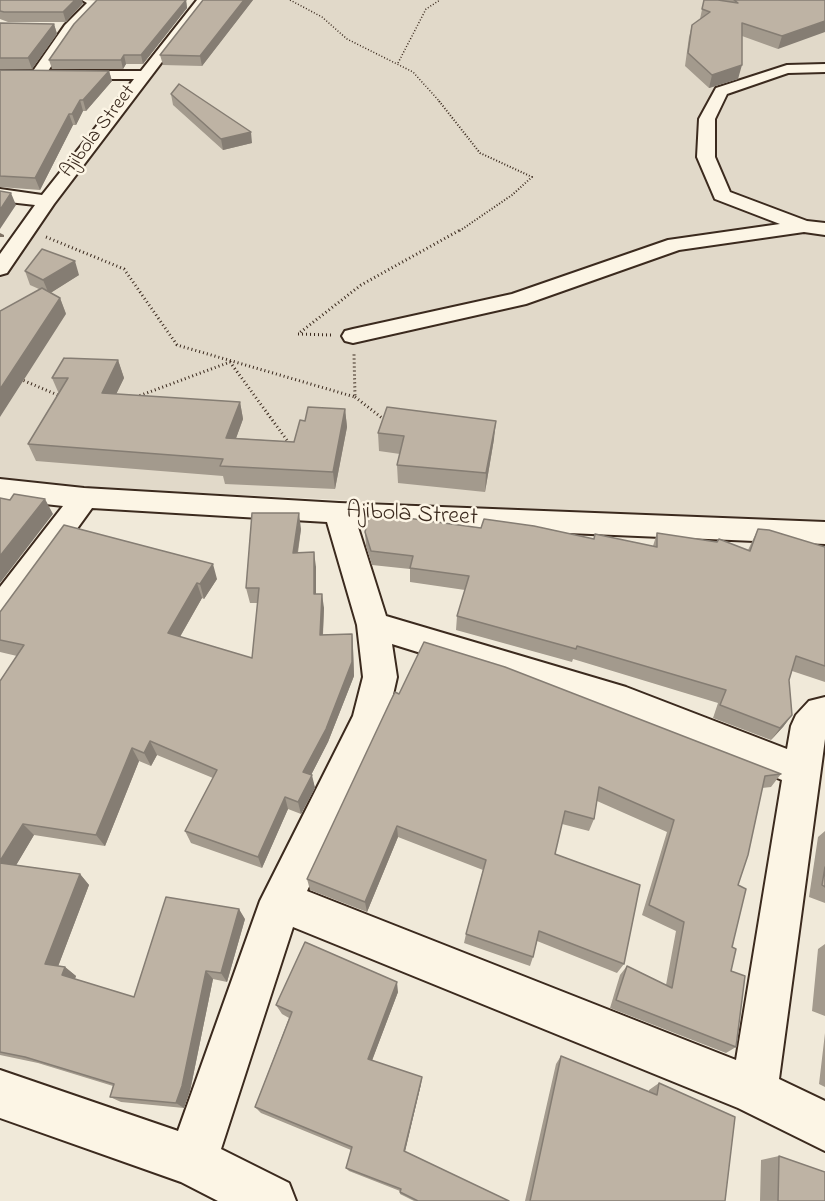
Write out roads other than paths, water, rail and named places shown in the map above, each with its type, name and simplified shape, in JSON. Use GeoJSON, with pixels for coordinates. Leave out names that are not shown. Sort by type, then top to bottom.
{"type":"FeatureCollection","features":[{"type":"Feature","properties":{"kind":"street"},"geometry":{"type":"LineString","coordinates":[[88,0],[154,2]]}},
{"type":"Feature","properties":{"kind":"street"},"geometry":{"type":"LineString","coordinates":[[38,74],[70,28],[96,0]]}},
{"type":"Feature","properties":{"kind":"street","name":"Ajibola Street"},"geometry":{"type":"LineString","coordinates":[[0,269],[47,201],[198,2]]}},
{"type":"Feature","properties":{"kind":"street"},"geometry":{"type":"LineString","coordinates":[[49,28],[70,28]]}},
{"type":"Feature","properties":{"kind":"street"},"geometry":{"type":"LineString","coordinates":[[815,228],[722,195],[706,157],[707,119],[721,91],[787,69],[825,68]]}},
{"type":"Feature","properties":{"kind":"street"},"geometry":{"type":"LineString","coordinates":[[0,75],[142,75]]}},
{"type":"Feature","properties":{"kind":"street"},"geometry":{"type":"LineString","coordinates":[[0,195],[47,201]]}},
{"type":"Feature","properties":{"kind":"street"},"geometry":{"type":"LineString","coordinates":[[353,336],[518,299],[675,244],[815,228]]}},
{"type":"Feature","properties":{"kind":"street","name":"Ajibola Street"},"geometry":{"type":"LineString","coordinates":[[0,489],[84,498],[339,513],[825,533]]}},
{"type":"Feature","properties":{"kind":"street"},"geometry":{"type":"LineString","coordinates":[[0,610],[84,498]]}},
{"type":"Feature","properties":{"kind":"street"},"geometry":{"type":"LineString","coordinates":[[192,1161],[281,901],[370,717],[380,677],[374,625],[339,513]]}},
{"type":"Feature","properties":{"kind":"street"},"geometry":{"type":"LineString","coordinates":[[374,625],[627,702],[802,771]]}},
{"type":"Feature","properties":{"kind":"street"},"geometry":{"type":"LineString","coordinates":[[754,1091],[808,726],[821,712],[825,712]]}},
{"type":"Feature","properties":{"kind":"street"},"geometry":{"type":"LineString","coordinates":[[281,901],[754,1091],[825,1128]]}},
{"type":"Feature","properties":{"kind":"street"},"geometry":{"type":"LineString","coordinates":[[0,1094],[192,1161],[271,1201]]}}]}
